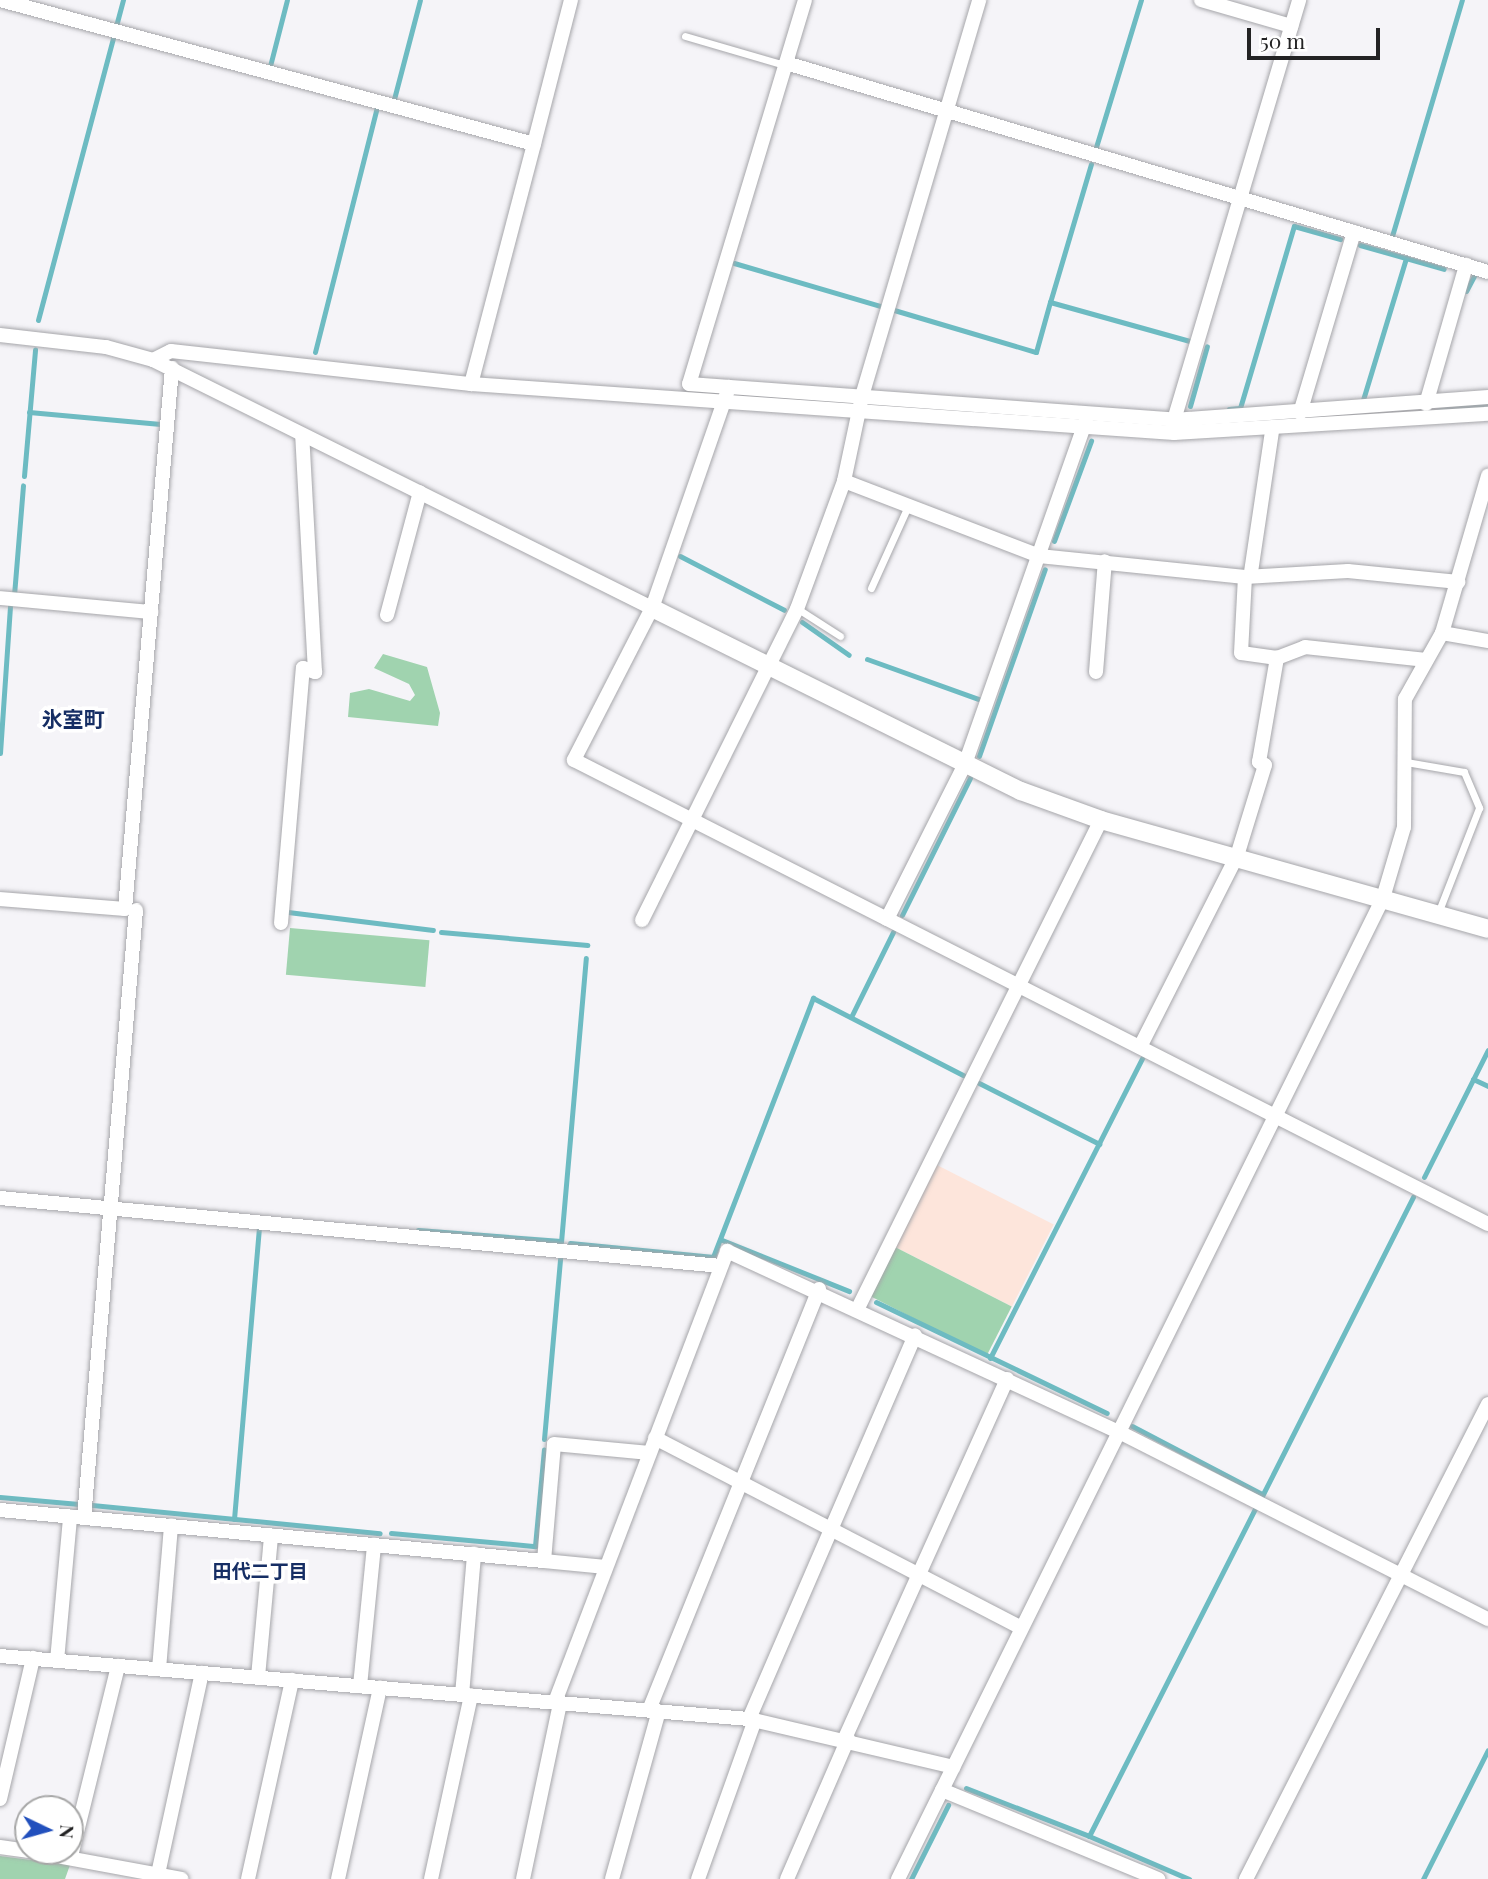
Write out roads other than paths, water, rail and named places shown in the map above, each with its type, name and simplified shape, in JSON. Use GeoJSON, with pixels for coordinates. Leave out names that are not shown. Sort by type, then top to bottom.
{"type":"FeatureCollection","features":[{"type":"Feature","properties":{"kind":"street"},"geometry":{"type":"LineString","coordinates":[[0,0],[534,144]]}},
{"type":"Feature","properties":{"kind":"street"},"geometry":{"type":"LineString","coordinates":[[471,380],[571,0]]}},
{"type":"Feature","properties":{"kind":"street"},"geometry":{"type":"LineString","coordinates":[[728,396],[689,384],[805,0]]}},
{"type":"Feature","properties":{"kind":"street"},"geometry":{"type":"LineString","coordinates":[[642,920],[771,669],[797,609],[844,481],[861,405],[979,0]]}},
{"type":"Feature","properties":{"kind":"street"},"geometry":{"type":"LineString","coordinates":[[1201,0],[1291,26]]}},
{"type":"Feature","properties":{"kind":"street"},"geometry":{"type":"LineString","coordinates":[[1174,419],[1299,0]]}},
{"type":"Feature","properties":{"kind":"street"},"geometry":{"type":"LineString","coordinates":[[785,64],[1488,272]]}},
{"type":"Feature","properties":{"kind":"street"},"geometry":{"type":"LineString","coordinates":[[1300,413],[1354,232]]}},
{"type":"Feature","properties":{"kind":"street"},"geometry":{"type":"LineString","coordinates":[[1426,404],[1466,265]]}},
{"type":"Feature","properties":{"kind":"street"},"geometry":{"type":"LineString","coordinates":[[0,335],[106,347],[172,368],[965,764],[1101,820],[1237,856],[1488,929]]}},
{"type":"Feature","properties":{"kind":"street"},"geometry":{"type":"LineString","coordinates":[[153,360],[171,351],[471,380],[1086,421],[1281,424],[1488,414]]}},
{"type":"Feature","properties":{"kind":"street"},"geometry":{"type":"LineString","coordinates":[[0,898],[125,909],[172,368]]}},
{"type":"Feature","properties":{"kind":"street"},"geometry":{"type":"LineString","coordinates":[[728,396],[652,608],[574,760],[1488,1224]]}},
{"type":"Feature","properties":{"kind":"street"},"geometry":{"type":"LineString","coordinates":[[1086,421],[1174,419],[1281,424],[1300,413],[1488,397]]}},
{"type":"Feature","properties":{"kind":"street"},"geometry":{"type":"LineString","coordinates":[[887,919],[965,764],[1086,421]]}},
{"type":"Feature","properties":{"kind":"street"},"geometry":{"type":"LineString","coordinates":[[1281,424],[1248,574],[1241,653],[1277,658],[1305,647],[1426,660]]}},
{"type":"Feature","properties":{"kind":"street"},"geometry":{"type":"LineString","coordinates":[[281,923],[303,668],[315,672],[302,435]]}},
{"type":"Feature","properties":{"kind":"street"},"geometry":{"type":"LineString","coordinates":[[898,1879],[1117,1431],[1277,1116],[1383,898],[1404,827],[1405,699],[1442,633],[1488,475]]}},
{"type":"Feature","properties":{"kind":"street"},"geometry":{"type":"LineString","coordinates":[[844,481],[1039,556],[1248,574],[1348,571],[1458,582]]}},
{"type":"Feature","properties":{"kind":"street"},"geometry":{"type":"LineString","coordinates":[[387,615],[420,492]]}},
{"type":"Feature","properties":{"kind":"street"},"geometry":{"type":"LineString","coordinates":[[1096,672],[1105,561]]}},
{"type":"Feature","properties":{"kind":"street"},"geometry":{"type":"LineString","coordinates":[[0,598],[151,612]]}},
{"type":"Feature","properties":{"kind":"street"},"geometry":{"type":"LineString","coordinates":[[1442,633],[1488,641]]}},
{"type":"Feature","properties":{"kind":"street"},"geometry":{"type":"LineString","coordinates":[[1140,1047],[1237,856],[1265,765],[1259,762],[1277,658]]}},
{"type":"Feature","properties":{"kind":"street"},"geometry":{"type":"LineString","coordinates":[[858,1308],[1101,820]]}},
{"type":"Feature","properties":{"kind":"street"},"geometry":{"type":"LineString","coordinates":[[57,1661],[77,1518],[110,1208],[136,910]]}},
{"type":"Feature","properties":{"kind":"street"},"geometry":{"type":"LineString","coordinates":[[0,1198],[721,1266]]}},
{"type":"Feature","properties":{"kind":"street"},"geometry":{"type":"LineString","coordinates":[[523,1879],[557,1703],[727,1251],[819,1289],[1117,1431],[1488,1619]]}},
{"type":"Feature","properties":{"kind":"street"},"geometry":{"type":"LineString","coordinates":[[611,1879],[654,1711],[819,1289]]}},
{"type":"Feature","properties":{"kind":"street"},"geometry":{"type":"LineString","coordinates":[[698,1879],[752,1719],[830,1529],[915,1335]]}},
{"type":"Feature","properties":{"kind":"street"},"geometry":{"type":"LineString","coordinates":[[787,1879],[846,1739],[1007,1379]]}},
{"type":"Feature","properties":{"kind":"street"},"geometry":{"type":"LineString","coordinates":[[1246,1879],[1488,1404]]}},
{"type":"Feature","properties":{"kind":"street"},"geometry":{"type":"LineString","coordinates":[[655,1438],[1021,1628]]}},
{"type":"Feature","properties":{"kind":"street"},"geometry":{"type":"LineString","coordinates":[[544,1561],[554,1444],[650,1453]]}},
{"type":"Feature","properties":{"kind":"street"},"geometry":{"type":"LineString","coordinates":[[0,1510],[606,1567]]}},
{"type":"Feature","properties":{"kind":"street"},"geometry":{"type":"LineString","coordinates":[[159,1669],[171,1526]]}},
{"type":"Feature","properties":{"kind":"street"},"geometry":{"type":"LineString","coordinates":[[258,1677],[271,1536]]}},
{"type":"Feature","properties":{"kind":"street"},"geometry":{"type":"LineString","coordinates":[[360,1686],[374,1545]]}},
{"type":"Feature","properties":{"kind":"street"},"geometry":{"type":"LineString","coordinates":[[431,1879],[467,1695],[474,1554]]}},
{"type":"Feature","properties":{"kind":"street"},"geometry":{"type":"LineString","coordinates":[[0,1656],[752,1719],[846,1739],[953,1767]]}},
{"type":"Feature","properties":{"kind":"street"},"geometry":{"type":"LineString","coordinates":[[0,1799],[33,1658]]}},
{"type":"Feature","properties":{"kind":"street"},"geometry":{"type":"LineString","coordinates":[[84,1803],[118,1666]]}},
{"type":"Feature","properties":{"kind":"street"},"geometry":{"type":"LineString","coordinates":[[158,1874],[202,1673]]}},
{"type":"Feature","properties":{"kind":"street"},"geometry":{"type":"LineString","coordinates":[[248,1879],[292,1680]]}},
{"type":"Feature","properties":{"kind":"street"},"geometry":{"type":"LineString","coordinates":[[338,1879],[380,1688]]}},
{"type":"Feature","properties":{"kind":"street"},"geometry":{"type":"LineString","coordinates":[[942,1790],[1158,1879]]}},
{"type":"Feature","properties":{"kind":"street"},"geometry":{"type":"LineString","coordinates":[[84,1859],[181,1879]]}},
{"type":"Feature","properties":{"kind":"lane"},"geometry":{"type":"LineString","coordinates":[[685,36],[785,64]]}},
{"type":"Feature","properties":{"kind":"lane"},"geometry":{"type":"LineString","coordinates":[[871,588],[908,506]]}},
{"type":"Feature","properties":{"kind":"lane"},"geometry":{"type":"LineString","coordinates":[[797,609],[840,636]]}},
{"type":"Feature","properties":{"kind":"lane"},"geometry":{"type":"LineString","coordinates":[[1406,762],[1464,772],[1479,808],[1438,914]]}},
{"type":"Feature","properties":{"kind":"waterway"},"geometry":{"type":"LineString","coordinates":[[116,26],[123,0]]}},
{"type":"Feature","properties":{"kind":"waterway"},"geometry":{"type":"LineString","coordinates":[[270,66],[287,0]]}},
{"type":"Feature","properties":{"kind":"waterway"},"geometry":{"type":"LineString","coordinates":[[394,99],[420,0]]}},
{"type":"Feature","properties":{"kind":"waterway"},"geometry":{"type":"LineString","coordinates":[[1096,147],[1141,0]]}},
{"type":"Feature","properties":{"kind":"waterway"},"geometry":{"type":"LineString","coordinates":[[1392,236],[1462,0]]}},
{"type":"Feature","properties":{"kind":"waterway"},"geometry":{"type":"LineString","coordinates":[[38,320],[114,35]]}},
{"type":"Feature","properties":{"kind":"waterway"},"geometry":{"type":"LineString","coordinates":[[315,352],[377,107]]}},
{"type":"Feature","properties":{"kind":"waterway"},"geometry":{"type":"LineString","coordinates":[[1091,164],[1050,302],[1190,341]]}},
{"type":"Feature","properties":{"kind":"waterway"},"geometry":{"type":"LineString","coordinates":[[1229,409],[1240,408],[1294,226],[1340,239]]}},
{"type":"Feature","properties":{"kind":"waterway"},"geometry":{"type":"LineString","coordinates":[[1360,245],[1444,269]]}},
{"type":"Feature","properties":{"kind":"waterway"},"geometry":{"type":"LineString","coordinates":[[1362,403],[1406,258]]}},
{"type":"Feature","properties":{"kind":"waterway"},"geometry":{"type":"LineString","coordinates":[[734,263],[880,306]]}},
{"type":"Feature","properties":{"kind":"waterway"},"geometry":{"type":"LineString","coordinates":[[1466,291],[1474,276]]}},
{"type":"Feature","properties":{"kind":"waterway"},"geometry":{"type":"LineString","coordinates":[[894,310],[1036,352],[1050,302]]}},
{"type":"Feature","properties":{"kind":"waterway"},"geometry":{"type":"LineString","coordinates":[[1190,406],[1207,346]]}},
{"type":"Feature","properties":{"kind":"waterway"},"geometry":{"type":"LineString","coordinates":[[24,476],[35,349]]}},
{"type":"Feature","properties":{"kind":"waterway"},"geometry":{"type":"LineString","coordinates":[[1439,410],[1488,404]]}},
{"type":"Feature","properties":{"kind":"waterway"},"geometry":{"type":"LineString","coordinates":[[29,412],[160,424]]}},
{"type":"Feature","properties":{"kind":"waterway"},"geometry":{"type":"LineString","coordinates":[[1054,541],[1091,441]]}},
{"type":"Feature","properties":{"kind":"waterway"},"geometry":{"type":"LineString","coordinates":[[14,595],[23,485]]}},
{"type":"Feature","properties":{"kind":"waterway"},"geometry":{"type":"LineString","coordinates":[[680,556],[784,610]]}},
{"type":"Feature","properties":{"kind":"waterway"},"geometry":{"type":"LineString","coordinates":[[979,756],[1045,569]]}},
{"type":"Feature","properties":{"kind":"waterway"},"geometry":{"type":"LineString","coordinates":[[0,753],[10,605]]}},
{"type":"Feature","properties":{"kind":"waterway"},"geometry":{"type":"LineString","coordinates":[[802,622],[849,655]]}},
{"type":"Feature","properties":{"kind":"waterway"},"geometry":{"type":"LineString","coordinates":[[867,659],[978,699]]}},
{"type":"Feature","properties":{"kind":"waterway"},"geometry":{"type":"LineString","coordinates":[[902,915],[970,778]]}},
{"type":"Feature","properties":{"kind":"waterway"},"geometry":{"type":"LineString","coordinates":[[288,912],[433,930]]}},
{"type":"Feature","properties":{"kind":"waterway"},"geometry":{"type":"LineString","coordinates":[[441,932],[587,945]]}},
{"type":"Feature","properties":{"kind":"waterway"},"geometry":{"type":"LineString","coordinates":[[851,1017],[893,932]]}},
{"type":"Feature","properties":{"kind":"waterway"},"geometry":{"type":"LineString","coordinates":[[561,1242],[586,958]]}},
{"type":"Feature","properties":{"kind":"waterway"},"geometry":{"type":"LineString","coordinates":[[570,1243],[713,1257],[813,998],[963,1075]]}},
{"type":"Feature","properties":{"kind":"waterway"},"geometry":{"type":"LineString","coordinates":[[1424,1177],[1488,1050]]}},
{"type":"Feature","properties":{"kind":"waterway"},"geometry":{"type":"LineString","coordinates":[[990,1358],[1142,1058]]}},
{"type":"Feature","properties":{"kind":"waterway"},"geometry":{"type":"LineString","coordinates":[[1473,1079],[1488,1086]]}},
{"type":"Feature","properties":{"kind":"waterway"},"geometry":{"type":"LineString","coordinates":[[979,1083],[1099,1144]]}},
{"type":"Feature","properties":{"kind":"waterway"},"geometry":{"type":"LineString","coordinates":[[1262,1496],[1413,1197]]}},
{"type":"Feature","properties":{"kind":"waterway"},"geometry":{"type":"LineString","coordinates":[[234,1519],[259,1227]]}},
{"type":"Feature","properties":{"kind":"waterway"},"geometry":{"type":"LineString","coordinates":[[418,1230],[561,1241]]}},
{"type":"Feature","properties":{"kind":"waterway"},"geometry":{"type":"LineString","coordinates":[[722,1240],[849,1291]]}},
{"type":"Feature","properties":{"kind":"waterway"},"geometry":{"type":"LineString","coordinates":[[544,1439],[560,1258]]}},
{"type":"Feature","properties":{"kind":"waterway"},"geometry":{"type":"LineString","coordinates":[[876,1302],[1107,1413]]}},
{"type":"Feature","properties":{"kind":"waterway"},"geometry":{"type":"LineString","coordinates":[[1132,1426],[1262,1494]]}},
{"type":"Feature","properties":{"kind":"waterway"},"geometry":{"type":"LineString","coordinates":[[391,1533],[535,1546],[544,1449]]}},
{"type":"Feature","properties":{"kind":"waterway"},"geometry":{"type":"LineString","coordinates":[[0,1497],[79,1504]]}},
{"type":"Feature","properties":{"kind":"waterway"},"geometry":{"type":"LineString","coordinates":[[92,1505],[380,1533]]}},
{"type":"Feature","properties":{"kind":"waterway"},"geometry":{"type":"LineString","coordinates":[[966,1788],[1089,1836],[1255,1509]]}},
{"type":"Feature","properties":{"kind":"waterway"},"geometry":{"type":"LineString","coordinates":[[1423,1879],[1488,1750]]}},
{"type":"Feature","properties":{"kind":"waterway"},"geometry":{"type":"LineString","coordinates":[[911,1879],[948,1805]]}},
{"type":"Feature","properties":{"kind":"waterway"},"geometry":{"type":"LineString","coordinates":[[1089,1836],[1189,1879]]}},
{"type":"Feature","properties":{"kind":"district","name":"氷室町"},"geometry":{"type":"Point","coordinates":[73,718]}},
{"type":"Feature","properties":{"kind":"district","name":"田代二丁目"},"geometry":{"type":"Point","coordinates":[260,1571]}}]}
